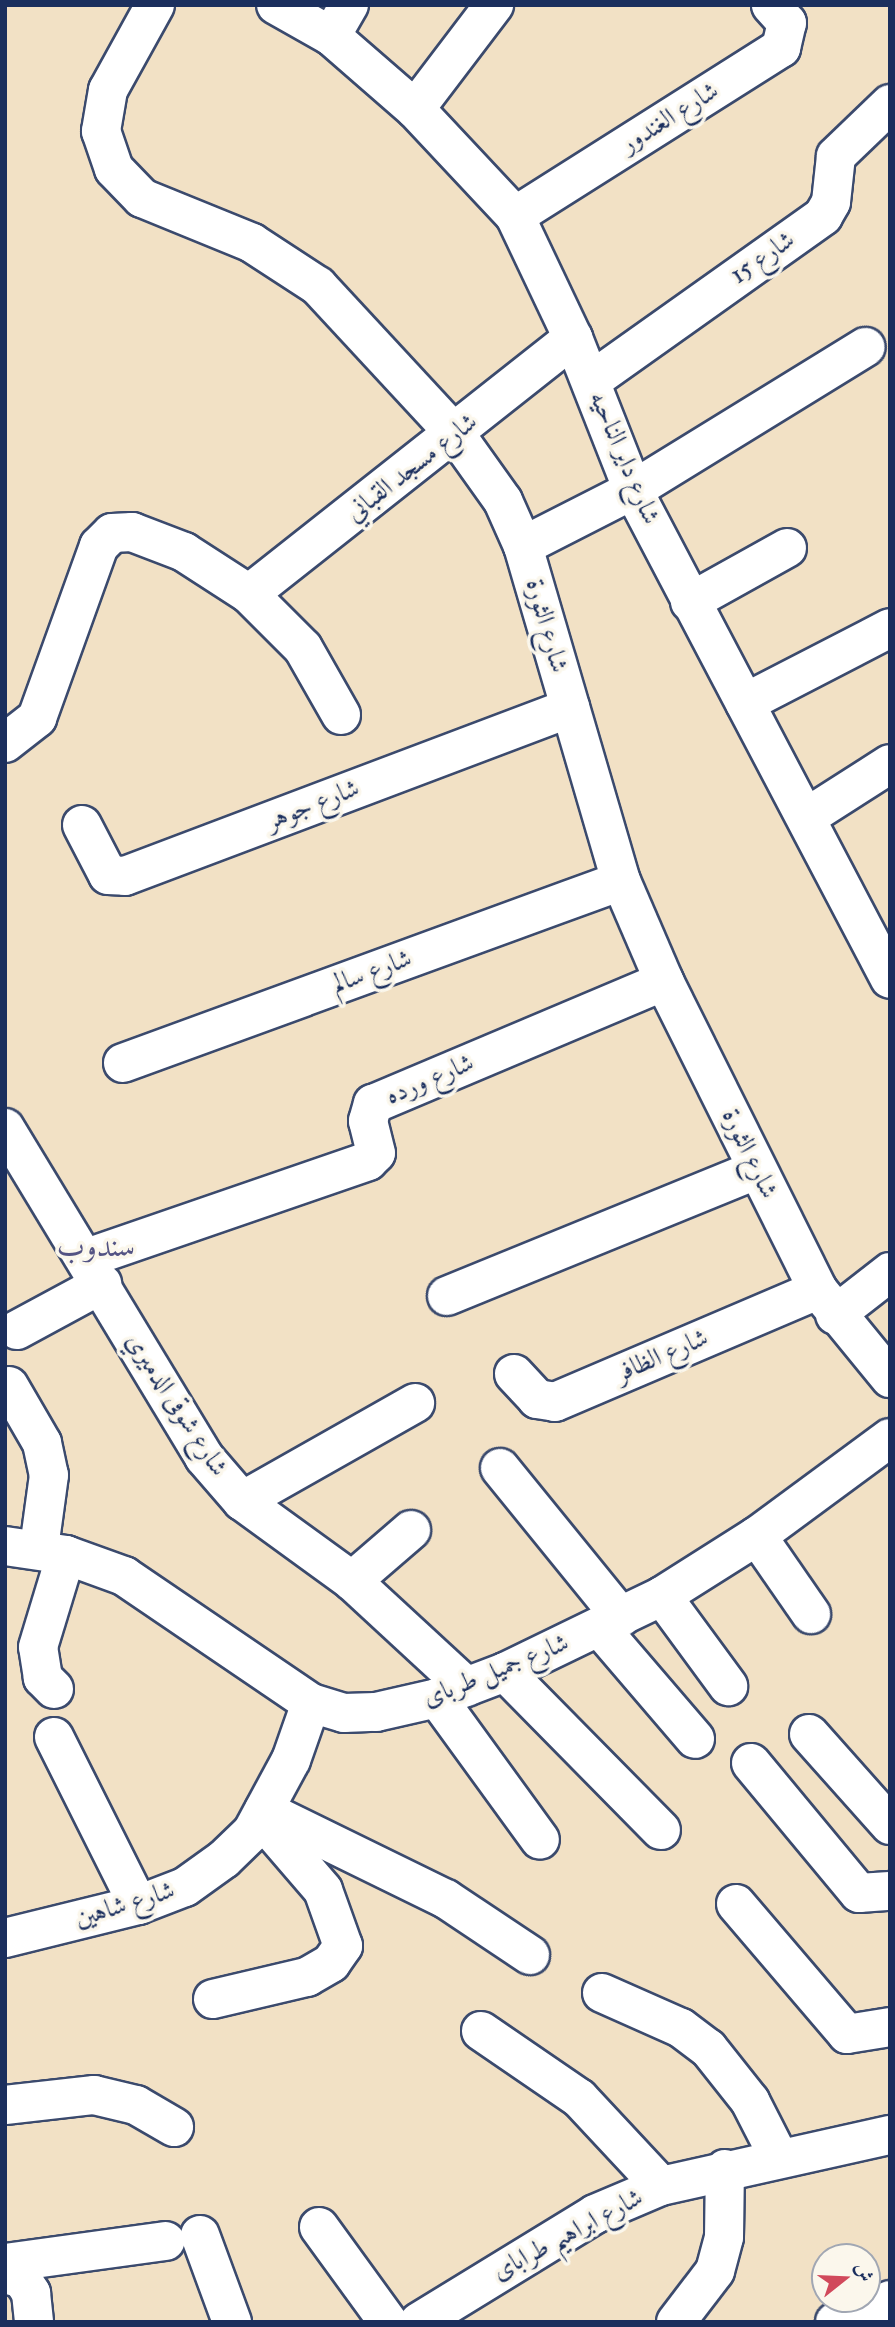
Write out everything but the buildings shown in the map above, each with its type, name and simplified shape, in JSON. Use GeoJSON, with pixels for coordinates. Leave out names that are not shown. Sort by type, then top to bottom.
{"type":"FeatureCollection","features":[{"type":"Feature","properties":{"kind":"street","name":"شارع الثورة"},"geometry":{"type":"LineString","coordinates":[[155,5],[108,90],[101,131],[114,169],[142,198],[252,243],[318,286],[456,435],[503,500],[523,546],[621,881],[664,981],[756,1170],[826,1303],[890,1378]]}},
{"type":"Feature","properties":{"kind":"street","name":"شارع داير الناحيه"},"geometry":{"type":"LineString","coordinates":[[276,5],[340,20],[415,109],[515,216],[573,338],[634,490],[690,602],[807,817],[890,979]]}},
{"type":"Feature","properties":{"kind":"street"},"geometry":{"type":"LineString","coordinates":[[415,109],[494,5]]}},
{"type":"Feature","properties":{"kind":"street","name":"شارع الغندور"},"geometry":{"type":"LineString","coordinates":[[515,216],[781,48],[788,23],[771,5]]}},
{"type":"Feature","properties":{"kind":"street","name":"شارع 15"},"geometry":{"type":"LineString","coordinates":[[591,381],[823,216],[831,202],[836,156],[890,104]]}},
{"type":"Feature","properties":{"kind":"street","name":"شارع مسجد القباني"},"geometry":{"type":"LineString","coordinates":[[249,594],[456,435],[573,338]]}},
{"type":"Feature","properties":{"kind":"street"},"geometry":{"type":"LineString","coordinates":[[523,546],[634,490],[865,346]]}},
{"type":"Feature","properties":{"kind":"street"},"geometry":{"type":"LineString","coordinates":[[5,743],[37,718],[99,546],[112,533],[131,532],[184,552],[249,594],[303,648],[341,715]]}},
{"type":"Feature","properties":{"kind":"street"},"geometry":{"type":"LineString","coordinates":[[690,602],[787,548]]}},
{"type":"Feature","properties":{"kind":"street"},"geometry":{"type":"LineString","coordinates":[[745,703],[890,628]]}},
{"type":"Feature","properties":{"kind":"street","name":"شارع جوهر"},"geometry":{"type":"LineString","coordinates":[[82,825],[108,875],[125,876],[570,708]]}},
{"type":"Feature","properties":{"kind":"street"},"geometry":{"type":"LineString","coordinates":[[807,817],[890,764]]}},
{"type":"Feature","properties":{"kind":"street","name":"شارع سالم"},"geometry":{"type":"LineString","coordinates":[[123,1063],[621,881]]}},
{"type":"Feature","properties":{"kind":"street","name":"شارع ورده"},"geometry":{"type":"LineString","coordinates":[[94,1271],[368,1161],[376,1153],[368,1121],[373,1104],[664,981]]}},
{"type":"Feature","properties":{"kind":"street","name":"شارع شوقى الدميري"},"geometry":{"type":"LineString","coordinates":[[5,1128],[94,1271],[159,1389],[242,1501],[352,1581],[452,1693],[540,1840]]}},
{"type":"Feature","properties":{"kind":"street"},"geometry":{"type":"LineString","coordinates":[[447,1296],[756,1170]]}},
{"type":"Feature","properties":{"kind":"street"},"geometry":{"type":"LineString","coordinates":[[17,1330],[94,1271]]}},
{"type":"Feature","properties":{"kind":"street","name":"شارع الظافر"},"geometry":{"type":"LineString","coordinates":[[514,1374],[537,1399],[555,1402],[826,1303],[890,1272]]}},
{"type":"Feature","properties":{"kind":"street"},"geometry":{"type":"LineString","coordinates":[[9,1386],[42,1443],[49,1475],[37,1550],[38,1647],[43,1678],[54,1689]]}},
{"type":"Feature","properties":{"kind":"street"},"geometry":{"type":"LineString","coordinates":[[242,1501],[415,1403]]}},
{"type":"Feature","properties":{"kind":"street","name":"شارع جميل طرباى"},"geometry":{"type":"LineString","coordinates":[[37,1550],[124,1576],[311,1703],[344,1713],[452,1693],[505,1672],[611,1622],[662,1596],[757,1536],[890,1437]]}},
{"type":"Feature","properties":{"kind":"street"},"geometry":{"type":"LineString","coordinates":[[500,1468],[695,1739]]}},
{"type":"Feature","properties":{"kind":"street"},"geometry":{"type":"LineString","coordinates":[[352,1581],[411,1530]]}},
{"type":"Feature","properties":{"kind":"street"},"geometry":{"type":"LineString","coordinates":[[757,1536],[811,1614]]}},
{"type":"Feature","properties":{"kind":"street"},"geometry":{"type":"LineString","coordinates":[[662,1596],[728,1686]]}},
{"type":"Feature","properties":{"kind":"street"},"geometry":{"type":"LineString","coordinates":[[505,1672],[661,1830]]}},
{"type":"Feature","properties":{"kind":"street","name":"شارع شاهين"},"geometry":{"type":"LineString","coordinates":[[5,1938],[138,1905],[185,1887],[224,1859],[262,1814],[311,1703]]}},
{"type":"Feature","properties":{"kind":"street"},"geometry":{"type":"LineString","coordinates":[[809,1734],[886,1814]]}},
{"type":"Feature","properties":{"kind":"street"},"geometry":{"type":"LineString","coordinates":[[54,1737],[138,1905]]}},
{"type":"Feature","properties":{"kind":"street"},"geometry":{"type":"LineString","coordinates":[[751,1763],[859,1893],[890,1891]]}},
{"type":"Feature","properties":{"kind":"street"},"geometry":{"type":"LineString","coordinates":[[262,1814],[446,1899],[530,1955]]}},
{"type":"Feature","properties":{"kind":"street"},"geometry":{"type":"LineString","coordinates":[[213,1999],[307,1977],[331,1963],[343,1946],[323,1890],[296,1851],[262,1814]]}},
{"type":"Feature","properties":{"kind":"street"},"geometry":{"type":"LineString","coordinates":[[736,1904],[847,2034],[857,2037],[890,2027]]}},
{"type":"Feature","properties":{"kind":"street"},"geometry":{"type":"LineString","coordinates":[[603,1993],[681,2028],[708,2048],[750,2101],[778,2156]]}},
{"type":"Feature","properties":{"kind":"street"},"geometry":{"type":"LineString","coordinates":[[481,2031],[579,2098],[661,2186]]}},
{"type":"Feature","properties":{"kind":"street"},"geometry":{"type":"LineString","coordinates":[[5,2105],[94,2095],[136,2105],[173,2127]]}},
{"type":"Feature","properties":{"kind":"street","name":"شارع ابراهيم طراباى"},"geometry":{"type":"LineString","coordinates":[[419,2322],[595,2214],[661,2186],[778,2156],[890,2135]]}},
{"type":"Feature","properties":{"kind":"street"},"geometry":{"type":"LineString","coordinates":[[676,2322],[715,2270],[724,2236],[725,2169]]}},
{"type":"Feature","properties":{"kind":"street"},"geometry":{"type":"LineString","coordinates":[[319,2227],[388,2322]]}},
{"type":"Feature","properties":{"kind":"street"},"geometry":{"type":"LineString","coordinates":[[5,2263],[183,2238],[232,2322]]}},
{"type":"Feature","properties":{"kind":"street"},"geometry":{"type":"LineString","coordinates":[[5,2274],[22,2279],[31,2293],[34,2322]]}},
{"type":"Feature","properties":{"kind":"street"},"geometry":{"type":"LineString","coordinates":[[835,2322],[890,2300]]}},
{"type":"Feature","properties":{"kind":"district","name":"سندوب"},"geometry":{"type":"Point","coordinates":[96,1247]}}]}
